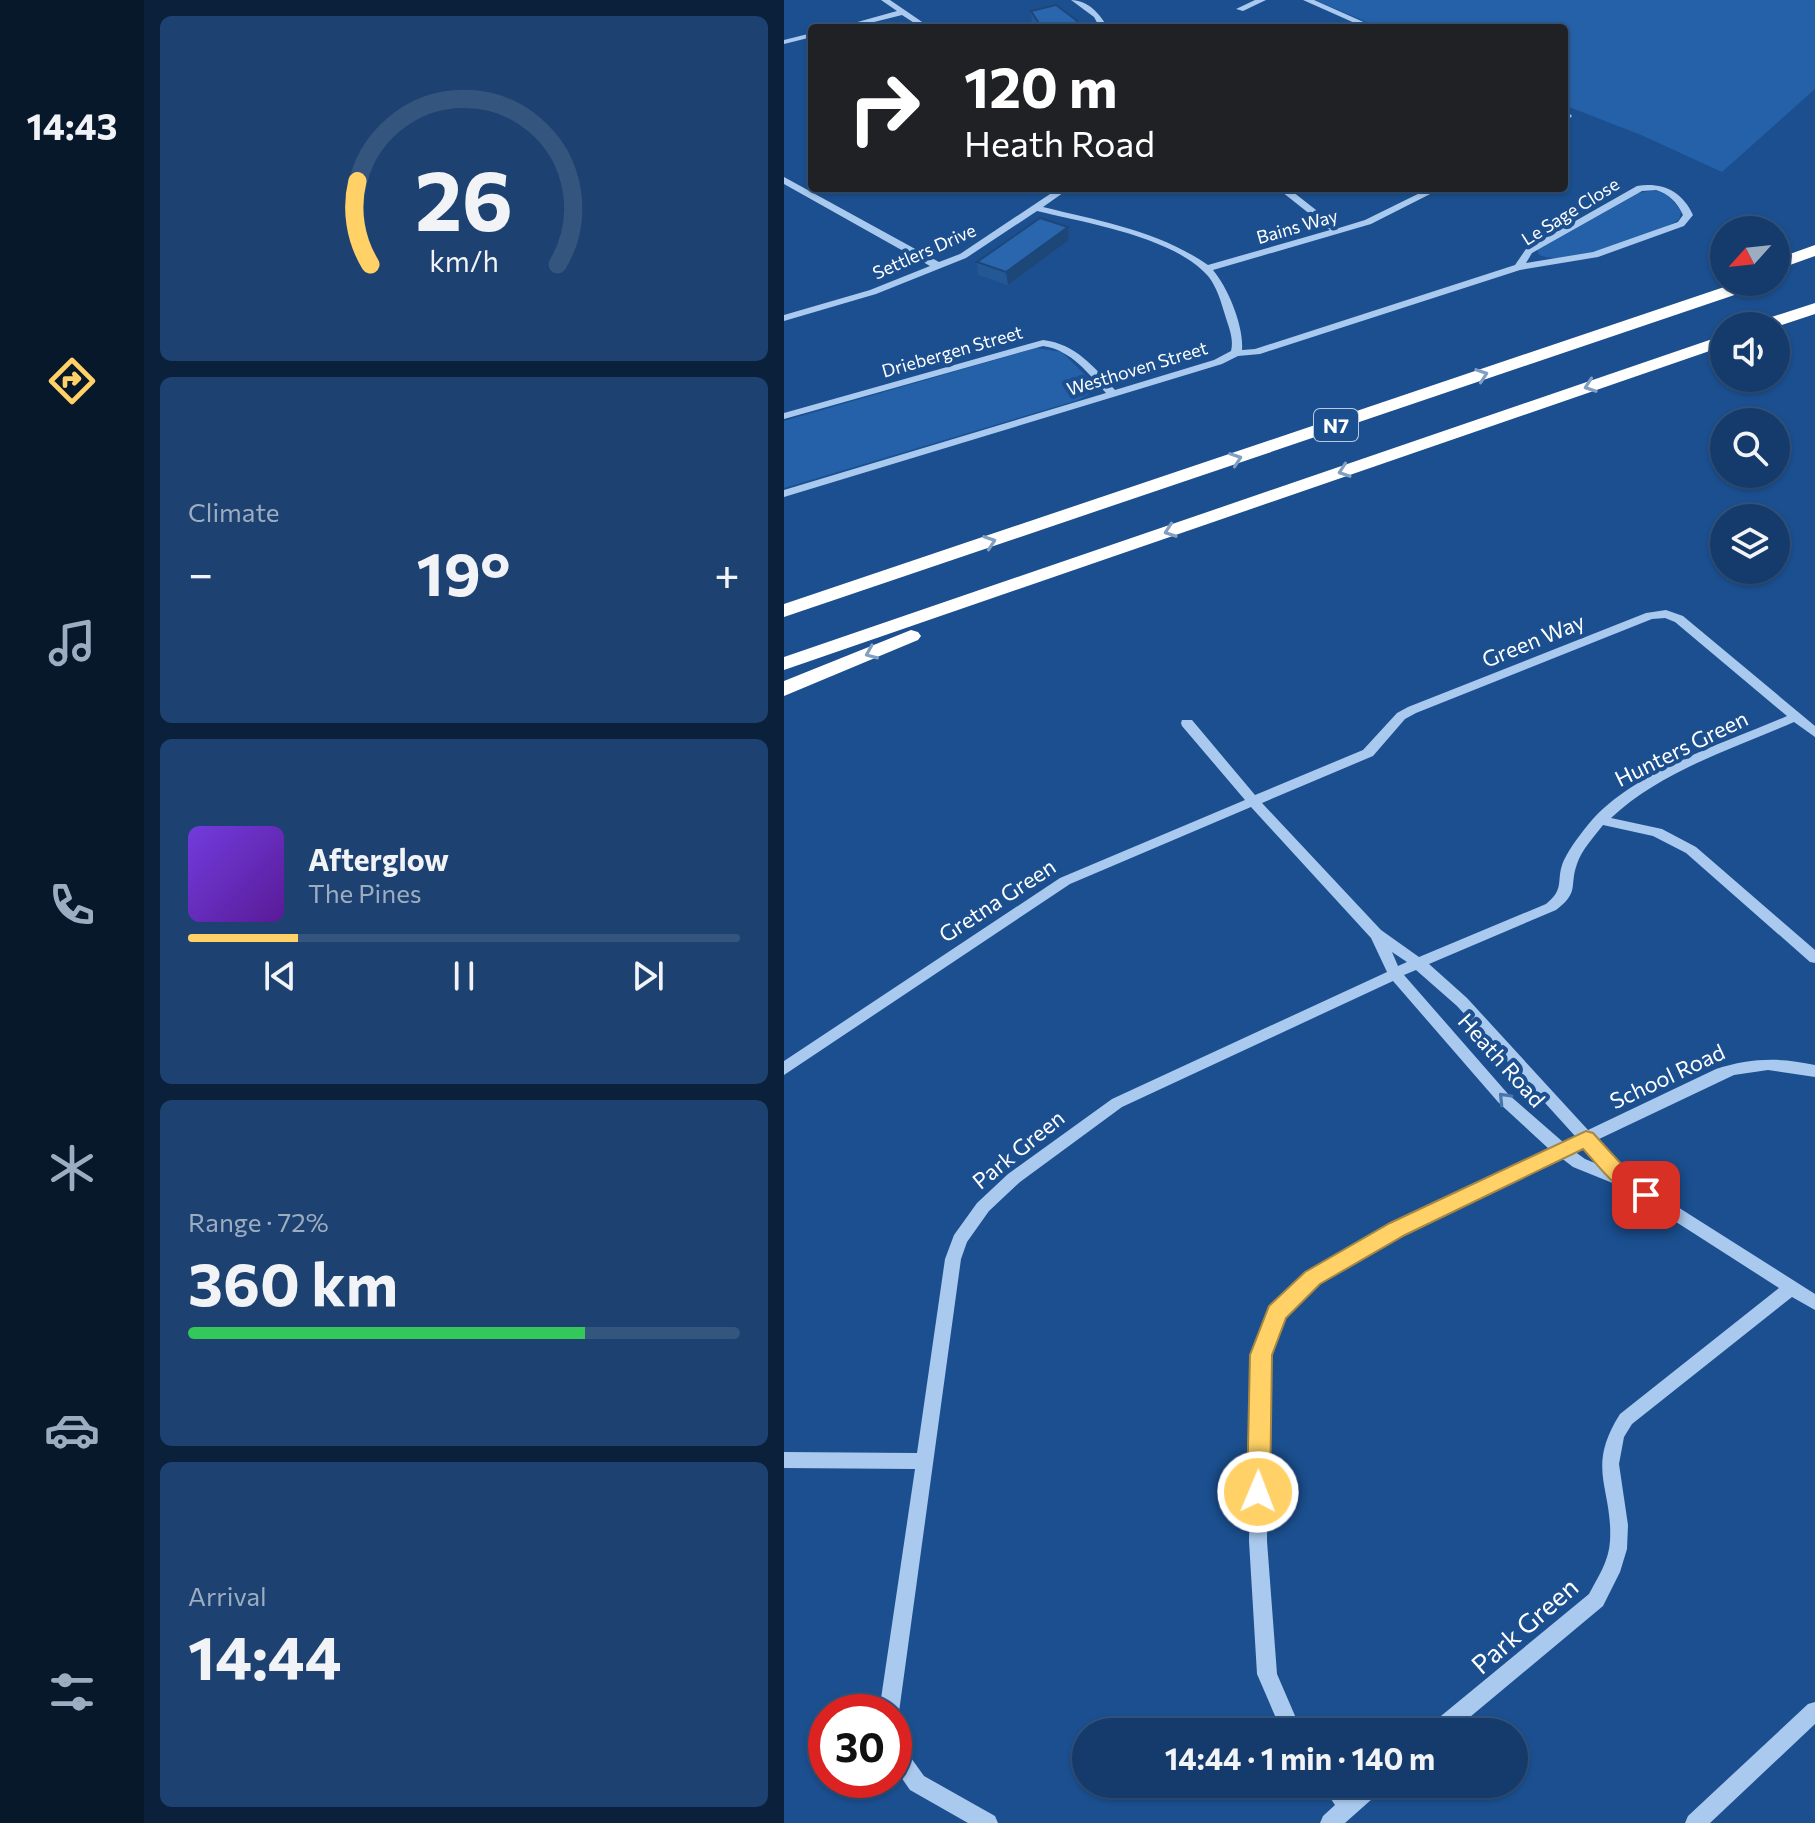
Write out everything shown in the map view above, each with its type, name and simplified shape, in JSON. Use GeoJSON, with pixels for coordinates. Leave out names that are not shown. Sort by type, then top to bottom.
{"type":"FeatureCollection","features":[{"type":"Feature","properties":{"kind":"highway"},"geometry":{"type":"LineString","coordinates":[[1790,260],[1815,250]]}},
{"type":"Feature","properties":{"kind":"highway"},"geometry":{"type":"LineString","coordinates":[[1790,271],[1815,263]]}},
{"type":"Feature","properties":{"kind":"highway","name":"N7"},"geometry":{"type":"LineString","coordinates":[[784,611],[1714,296]]}},
{"type":"Feature","properties":{"kind":"highway"},"geometry":{"type":"LineString","coordinates":[[1790,316],[1815,308]]}},
{"type":"Feature","properties":{"kind":"highway"},"geometry":{"type":"LineString","coordinates":[[1790,330],[1815,322]]}},
{"type":"Feature","properties":{"kind":"highway","name":"N7"},"geometry":{"type":"LineString","coordinates":[[784,664],[1710,345]]}},
{"type":"Feature","properties":{"kind":"highway"},"geometry":{"type":"LineString","coordinates":[[1663,361],[1699,360],[1710,356]]}},
{"type":"Feature","properties":{"kind":"highway"},"geometry":{"type":"LineString","coordinates":[[784,689],[1123,547]]}},
{"type":"Feature","properties":{"kind":"street"},"geometry":{"type":"LineString","coordinates":[[885,0],[921,24]]}},
{"type":"Feature","properties":{"kind":"street"},"geometry":{"type":"LineString","coordinates":[[1075,0],[1097,16],[1102,24]]}},
{"type":"Feature","properties":{"kind":"street"},"geometry":{"type":"LineString","coordinates":[[1240,9],[1262,0]]}},
{"type":"Feature","properties":{"kind":"street"},"geometry":{"type":"LineString","coordinates":[[1307,0],[1364,24]]}},
{"type":"Feature","properties":{"kind":"street"},"geometry":{"type":"LineString","coordinates":[[856,24],[903,12]]}},
{"type":"Feature","properties":{"kind":"street"},"geometry":{"type":"LineString","coordinates":[[784,42],[808,36]]}},
{"type":"Feature","properties":{"kind":"street"},"geometry":{"type":"LineString","coordinates":[[784,180],[938,266]]}},
{"type":"Feature","properties":{"kind":"street","name":"Le Sage Close"},"geometry":{"type":"LineString","coordinates":[[1236,353],[1256,352],[1518,267],[1595,255],[1681,224],[1688,215],[1671,192],[1656,186],[1640,188],[1529,251],[1518,267]]}},
{"type":"Feature","properties":{"kind":"street"},"geometry":{"type":"LineString","coordinates":[[805,194],[811,192]]}},
{"type":"Feature","properties":{"kind":"street","name":"Settlers Drive"},"geometry":{"type":"LineString","coordinates":[[784,318],[847,301],[938,266],[977,248],[1059,192]]}},
{"type":"Feature","properties":{"kind":"street"},"geometry":{"type":"LineString","coordinates":[[1287,192],[1337,231]]}},
{"type":"Feature","properties":{"kind":"street","name":"Bains Way"},"geometry":{"type":"LineString","coordinates":[[1206,269],[1380,217],[1429,192]]}},
{"type":"Feature","properties":{"kind":"street","name":"Westhoven Street"},"geometry":{"type":"LineString","coordinates":[[784,494],[1218,362],[1236,353],[1239,344],[1226,301],[1206,269],[1183,253],[1158,242],[1037,208]]}},
{"type":"Feature","properties":{"kind":"street","name":"Driebergen Street"},"geometry":{"type":"LineString","coordinates":[[784,416],[1043,343],[1058,345],[1070,352],[1113,394]]}},
{"type":"Feature","properties":{"kind":"street","name":"Green Way"},"geometry":{"type":"LineString","coordinates":[[1252,800],[1368,753],[1401,716],[1412,710],[1660,613],[1679,619],[1815,733]]}},
{"type":"Feature","properties":{"kind":"street","name":"Hunters Green"},"geometry":{"type":"LineString","coordinates":[[1418,963],[1563,900],[1569,887],[1569,864],[1601,820],[1618,803],[1644,786],[1795,717]]}},
{"type":"Feature","properties":{"kind":"street","name":"Heath Road"},"geometry":{"type":"LineString","coordinates":[[1187,723],[1252,800],[1376,934],[1418,963],[1462,1002],[1626,1182]]}},
{"type":"Feature","properties":{"kind":"street","name":"Gretna Green"},"geometry":{"type":"LineString","coordinates":[[784,1069],[1065,881],[1252,800]]}},
{"type":"Feature","properties":{"kind":"street"},"geometry":{"type":"LineString","coordinates":[[1601,820],[1657,832],[1691,850],[1815,958]]}},
{"type":"Feature","properties":{"kind":"street","name":"Heath Road"},"geometry":{"type":"LineString","coordinates":[[1376,934],[1395,974],[1503,1098],[1561,1150],[1579,1163],[1626,1182],[1815,1303]]}},
{"type":"Feature","properties":{"kind":"street","name":"Park Green"},"geometry":{"type":"LineString","coordinates":[[892,1694],[953,1259],[960,1240],[983,1207],[1014,1178],[1117,1103],[1418,963]]}},
{"type":"Feature","properties":{"kind":"street","name":"School Road"},"geometry":{"type":"LineString","coordinates":[[1286,1718],[1267,1674],[1258,1541],[1261,1355],[1277,1313],[1312,1278],[1397,1229],[1721,1073],[1746,1064],[1770,1062],[1815,1071]]}},
{"type":"Feature","properties":{"kind":"street","name":"Park Green"},"geometry":{"type":"LineString","coordinates":[[1454,1718],[1596,1600],[1611,1571],[1619,1542],[1609,1449],[1615,1433],[1626,1419],[1791,1288]]}},
{"type":"Feature","properties":{"kind":"street"},"geometry":{"type":"LineString","coordinates":[[784,1460],[925,1461]]}},
{"type":"Feature","properties":{"kind":"street"},"geometry":{"type":"LineString","coordinates":[[1695,1823],[1815,1711]]}},
{"type":"Feature","properties":{"kind":"street"},"geometry":{"type":"LineString","coordinates":[[912,1776],[917,1783],[988,1823]]}},
{"type":"Feature","properties":{"kind":"street"},"geometry":{"type":"LineString","coordinates":[[1342,1798],[1348,1806]]}},
{"type":"Feature","properties":{"kind":"street"},"geometry":{"type":"LineString","coordinates":[[1330,1823],[1357,1798]]}},
{"type":"Feature","properties":{"kind":"shaded area"},"geometry":{"type":"Polygon","coordinates":[[[1315,0],[1815,0],[1815,89],[1722,172],[1568,107],[1568,24],[1372,24],[1315,0]]]}},
{"type":"Feature","properties":{"kind":"shaded area"},"geometry":{"type":"Polygon","coordinates":[[[1654,190],[1668,195],[1681,211],[1679,220],[1629,241],[1586,254],[1550,258],[1538,254],[1538,250],[1638,193],[1654,190]]]}},
{"type":"Feature","properties":{"kind":"shaded area"},"geometry":{"type":"Polygon","coordinates":[[[1036,348],[1062,352],[1094,384],[1093,392],[1078,400],[784,488],[784,421],[1036,348]]]}},
{"type":"Feature","properties":{"kind":"building"},"geometry":{"type":"Polygon","coordinates":[[[1056,5],[1078,24],[1039,24],[1031,11],[1056,5]]]}},
{"type":"Feature","properties":{"kind":"building"},"geometry":{"type":"Polygon","coordinates":[[[1040,218],[1068,227],[1006,272],[977,262],[1040,218]]]}},
{"type":"Feature","properties":{"kind":"route"},"geometry":{"type":"LineString","coordinates":[[1258,1492],[1261,1355],[1277,1313],[1312,1278],[1397,1229],[1586,1138],[1626,1182],[1646,1195]]}}]}
